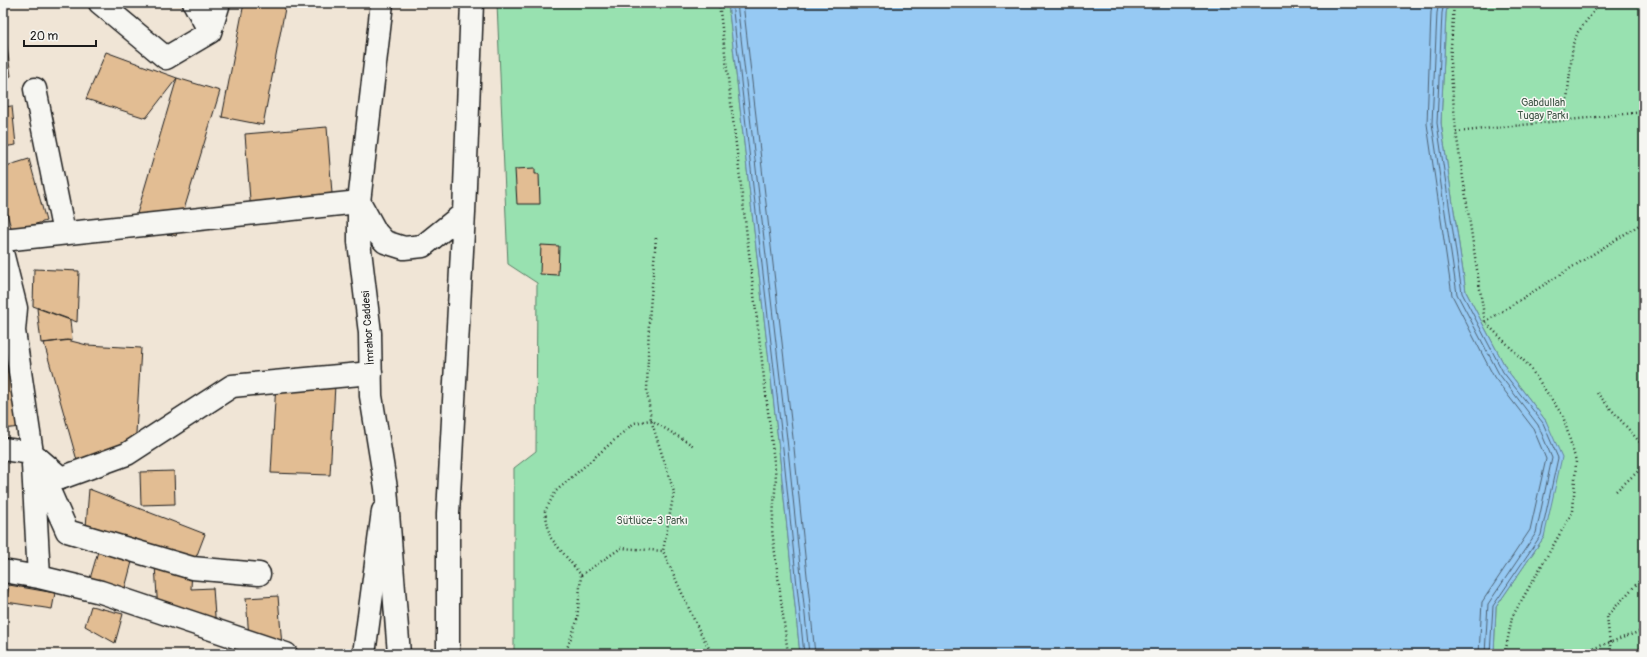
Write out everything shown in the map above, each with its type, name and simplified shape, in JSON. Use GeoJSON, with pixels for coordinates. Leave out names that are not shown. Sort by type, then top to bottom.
{"type":"FeatureCollection","features":[{"type":"Feature","properties":{"kind":"street"},"geometry":{"type":"LineString","coordinates":[[100,3],[166,58],[210,32],[219,3]]}},
{"type":"Feature","properties":{"kind":"street"},"geometry":{"type":"LineString","coordinates":[[194,3],[210,32]]}},
{"type":"Feature","properties":{"kind":"street","name":"İmrahor Caddesi"},"geometry":{"type":"LineString","coordinates":[[382,3],[359,202],[359,242],[370,333],[371,396],[386,488],[399,654]]}},
{"type":"Feature","properties":{"kind":"street"},"geometry":{"type":"LineString","coordinates":[[448,654],[448,514],[464,213],[472,4]]}},
{"type":"Feature","properties":{"kind":"street"},"geometry":{"type":"LineString","coordinates":[[35,89],[64,233]]}},
{"type":"Feature","properties":{"kind":"street"},"geometry":{"type":"LineString","coordinates":[[3,240],[359,202],[376,232],[385,242],[404,248],[423,246],[464,213]]}},
{"type":"Feature","properties":{"kind":"street"},"geometry":{"type":"LineString","coordinates":[[3,256],[16,308],[14,331],[32,453],[39,577]]}},
{"type":"Feature","properties":{"kind":"street"},"geometry":{"type":"LineString","coordinates":[[3,449],[32,453],[61,478],[127,454],[232,386],[371,373]]}},
{"type":"Feature","properties":{"kind":"street"},"geometry":{"type":"LineString","coordinates":[[32,453],[68,531],[192,568],[259,574]]}},
{"type":"Feature","properties":{"kind":"street"},"geometry":{"type":"LineString","coordinates":[[364,654],[386,488]]}},
{"type":"Feature","properties":{"kind":"street"},"geometry":{"type":"LineString","coordinates":[[3,571],[39,577],[101,592],[286,654]]}},
{"type":"Feature","properties":{"kind":"path"},"geometry":{"type":"LineString","coordinates":[[719,3],[776,478],[772,530],[788,654]]}},
{"type":"Feature","properties":{"kind":"path"},"geometry":{"type":"LineString","coordinates":[[1454,3],[1450,62],[1456,132],[1485,322],[1528,365],[1563,416],[1576,461],[1573,511],[1512,617],[1505,654]]}},
{"type":"Feature","properties":{"kind":"path"},"geometry":{"type":"LineString","coordinates":[[1565,119],[1574,44],[1578,32],[1600,3]]}},
{"type":"Feature","properties":{"kind":"path"},"geometry":{"type":"LineString","coordinates":[[1456,132],[1565,119],[1644,112]]}},
{"type":"Feature","properties":{"kind":"path"},"geometry":{"type":"LineString","coordinates":[[1485,322],[1644,222]]}},
{"type":"Feature","properties":{"kind":"path"},"geometry":{"type":"LineString","coordinates":[[656,238],[649,320],[647,391],[651,420],[674,492],[663,551],[696,624],[712,654]]}},
{"type":"Feature","properties":{"kind":"path"},"geometry":{"type":"LineString","coordinates":[[1597,393],[1644,447]]}},
{"type":"Feature","properties":{"kind":"path"},"geometry":{"type":"LineString","coordinates":[[565,654],[577,621],[581,574],[550,537],[545,511],[556,491],[634,423],[651,420],[694,446]]}},
{"type":"Feature","properties":{"kind":"path"},"geometry":{"type":"LineString","coordinates":[[1616,491],[1644,466]]}},
{"type":"Feature","properties":{"kind":"path"},"geometry":{"type":"LineString","coordinates":[[581,574],[621,548],[663,551]]}},
{"type":"Feature","properties":{"kind":"path"},"geometry":{"type":"LineString","coordinates":[[1611,654],[1607,616],[1644,576]]}},
{"type":"Feature","properties":{"kind":"path"},"geometry":{"type":"LineString","coordinates":[[1578,654],[1644,630]]}},
{"type":"Feature","properties":{"kind":"green space","name":"Sütlüce-3 Parkı"},"geometry":{"type":"Polygon","coordinates":[[[497,3],[728,3],[778,440],[800,654],[514,654],[514,468],[536,451],[537,283],[508,264],[497,3]]]}},
{"type":"Feature","properties":{"kind":"green space","name":"Gabdullah Tugay Parkı"},"geometry":{"type":"Polygon","coordinates":[[[1448,3],[1644,3],[1644,654],[1494,654],[1496,607],[1544,537],[1546,421],[1507,370],[1466,292],[1441,123],[1446,13],[1448,3]]]}},
{"type":"Feature","properties":{"kind":"water"},"geometry":{"type":"Polygon","coordinates":[[[728,3],[1448,3],[1446,13],[1441,123],[1466,292],[1507,370],[1546,421],[1562,457],[1544,537],[1496,607],[1494,654],[800,654],[778,440],[728,3]]]}},
{"type":"Feature","properties":{"kind":"building"},"geometry":{"type":"Polygon","coordinates":[[[244,3],[286,3],[263,125],[222,117],[244,3]]]}},
{"type":"Feature","properties":{"kind":"building"},"geometry":{"type":"Polygon","coordinates":[[[3,19],[11,76],[3,78],[3,19]]]}},
{"type":"Feature","properties":{"kind":"building"},"geometry":{"type":"Polygon","coordinates":[[[106,52],[177,78],[146,118],[86,99],[106,52]]]}},
{"type":"Feature","properties":{"kind":"building"},"geometry":{"type":"Polygon","coordinates":[[[177,78],[220,91],[176,236],[134,224],[177,78]]]}},
{"type":"Feature","properties":{"kind":"building"},"geometry":{"type":"Polygon","coordinates":[[[12,106],[16,145],[3,147],[3,107],[12,106]]]}},
{"type":"Feature","properties":{"kind":"building"},"geometry":{"type":"Polygon","coordinates":[[[327,127],[333,207],[251,213],[245,134],[327,127]]]}},
{"type":"Feature","properties":{"kind":"building"},"geometry":{"type":"Polygon","coordinates":[[[29,159],[46,221],[12,231],[3,200],[3,167],[29,159]]]}},
{"type":"Feature","properties":{"kind":"building"},"geometry":{"type":"Polygon","coordinates":[[[535,168],[535,174],[539,174],[540,204],[517,204],[515,169],[535,168]]]}},
{"type":"Feature","properties":{"kind":"building"},"geometry":{"type":"Polygon","coordinates":[[[541,245],[559,246],[558,275],[540,274],[541,245]]]}},
{"type":"Feature","properties":{"kind":"building"},"geometry":{"type":"Polygon","coordinates":[[[34,269],[79,271],[77,322],[33,306],[34,269]]]}},
{"type":"Feature","properties":{"kind":"building"},"geometry":{"type":"Polygon","coordinates":[[[37,308],[70,320],[72,340],[41,343],[37,308]]]}},
{"type":"Feature","properties":{"kind":"building"},"geometry":{"type":"Polygon","coordinates":[[[14,331],[20,427],[3,429],[3,332],[14,331]]]}},
{"type":"Feature","properties":{"kind":"building"},"geometry":{"type":"Polygon","coordinates":[[[67,340],[87,345],[141,348],[135,450],[78,464],[44,343],[67,340]]]}},
{"type":"Feature","properties":{"kind":"building"},"geometry":{"type":"Polygon","coordinates":[[[276,382],[335,385],[330,475],[271,473],[276,382]]]}},
{"type":"Feature","properties":{"kind":"building"},"geometry":{"type":"Polygon","coordinates":[[[174,471],[175,504],[141,505],[140,472],[174,471]]]}},
{"type":"Feature","properties":{"kind":"building"},"geometry":{"type":"Polygon","coordinates":[[[89,489],[205,534],[192,568],[86,527],[89,489]]]}},
{"type":"Feature","properties":{"kind":"building"},"geometry":{"type":"Polygon","coordinates":[[[99,548],[133,558],[124,592],[89,582],[99,548]]]}},
{"type":"Feature","properties":{"kind":"building"},"geometry":{"type":"Polygon","coordinates":[[[155,565],[192,568],[191,589],[213,588],[216,631],[158,612],[155,565]]]}},
{"type":"Feature","properties":{"kind":"building"},"geometry":{"type":"Polygon","coordinates":[[[9,585],[55,593],[52,609],[6,602],[9,585]]]}},
{"type":"Feature","properties":{"kind":"building"},"geometry":{"type":"Polygon","coordinates":[[[278,596],[282,646],[249,638],[246,598],[278,596]]]}},
{"type":"Feature","properties":{"kind":"building"},"geometry":{"type":"Polygon","coordinates":[[[91,606],[123,614],[115,643],[85,626],[91,606]]]}},
{"type":"Feature","properties":{"kind":"building"},"geometry":{"type":"Polygon","coordinates":[[[194,650],[223,651],[223,654],[194,654],[194,650]]]}}]}
